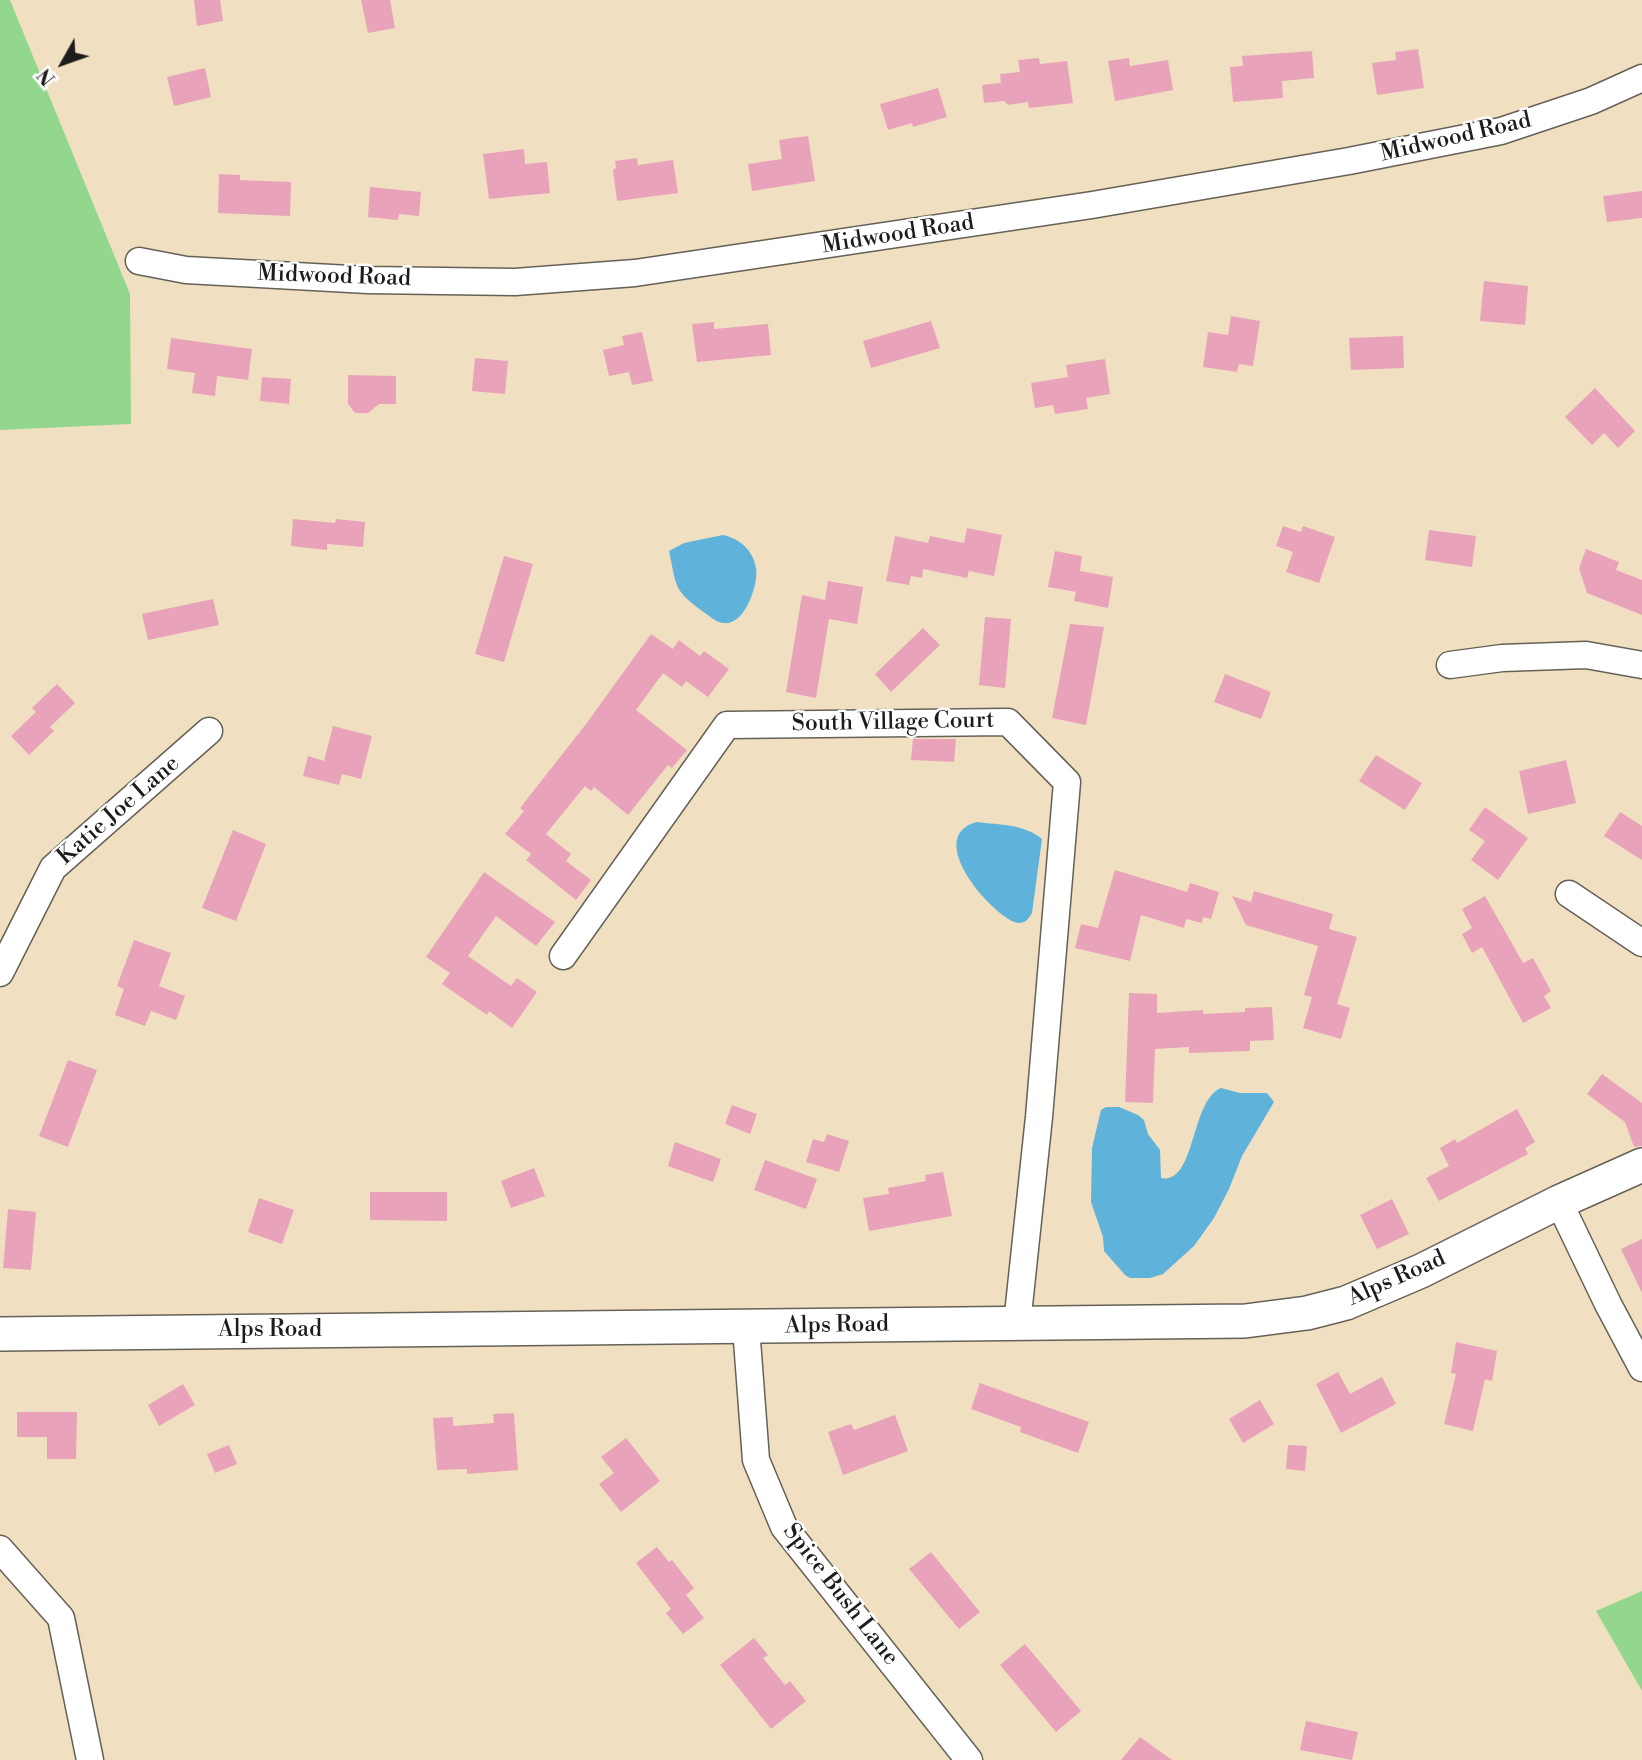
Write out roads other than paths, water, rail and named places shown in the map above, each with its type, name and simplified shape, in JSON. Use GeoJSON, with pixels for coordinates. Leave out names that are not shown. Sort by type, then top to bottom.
{"type":"FeatureCollection","features":[{"type":"Feature","properties":{"kind":"street","name":"Midwood Road"},"geometry":{"type":"LineString","coordinates":[[139,261],[187,270],[381,280],[515,282],[635,274],[1119,201],[1386,154],[1501,131],[1591,101],[1642,78]]}},
{"type":"Feature","properties":{"kind":"street"},"geometry":{"type":"LineString","coordinates":[[1450,665],[1502,658],[1586,655],[1642,665]]}},
{"type":"Feature","properties":{"kind":"street","name":"South Village Court"},"geometry":{"type":"LineString","coordinates":[[562,956],[727,725],[1008,722],[1067,782],[1040,1106],[1017,1324]]}},
{"type":"Feature","properties":{"kind":"street","name":"Katie Joe Lane"},"geometry":{"type":"LineString","coordinates":[[0,974],[53,868],[209,731]]}},
{"type":"Feature","properties":{"kind":"street"},"geometry":{"type":"LineString","coordinates":[[1569,894],[1642,943]]}},
{"type":"Feature","properties":{"kind":"street","name":"Alps Road"},"geometry":{"type":"LineString","coordinates":[[0,1334],[1245,1321],[1307,1313],[1346,1303],[1399,1281],[1559,1202],[1642,1165]]}},
{"type":"Feature","properties":{"kind":"street"},"geometry":{"type":"LineString","coordinates":[[1559,1202],[1642,1368]]}},
{"type":"Feature","properties":{"kind":"street","name":"Spice Bush Lane"},"geometry":{"type":"LineString","coordinates":[[746,1327],[756,1460],[784,1527],[970,1760]]}},
{"type":"Feature","properties":{"kind":"street"},"geometry":{"type":"LineString","coordinates":[[0,1549],[61,1618],[90,1760]]}},
{"type":"Feature","properties":{"kind":"water"},"geometry":{"type":"Polygon","coordinates":[[[723,535],[740,542],[749,551],[756,568],[753,593],[744,611],[732,622],[724,623],[712,618],[682,593],[675,581],[669,551],[684,543],[723,535]]]}},
{"type":"Feature","properties":{"kind":"water"},"geometry":{"type":"Polygon","coordinates":[[[977,822],[1020,828],[1042,839],[1032,913],[1024,922],[1010,920],[982,896],[960,861],[956,844],[961,831],[977,822]]]}},
{"type":"Feature","properties":{"kind":"water"},"geometry":{"type":"Polygon","coordinates":[[[1221,1088],[1240,1093],[1267,1093],[1274,1102],[1242,1156],[1214,1218],[1194,1246],[1163,1274],[1150,1278],[1130,1278],[1104,1251],[1103,1237],[1091,1202],[1092,1148],[1101,1110],[1106,1107],[1119,1107],[1144,1120],[1148,1134],[1160,1150],[1161,1178],[1172,1177],[1181,1169],[1187,1156],[1203,1109],[1211,1096],[1221,1088]]]}}]}
